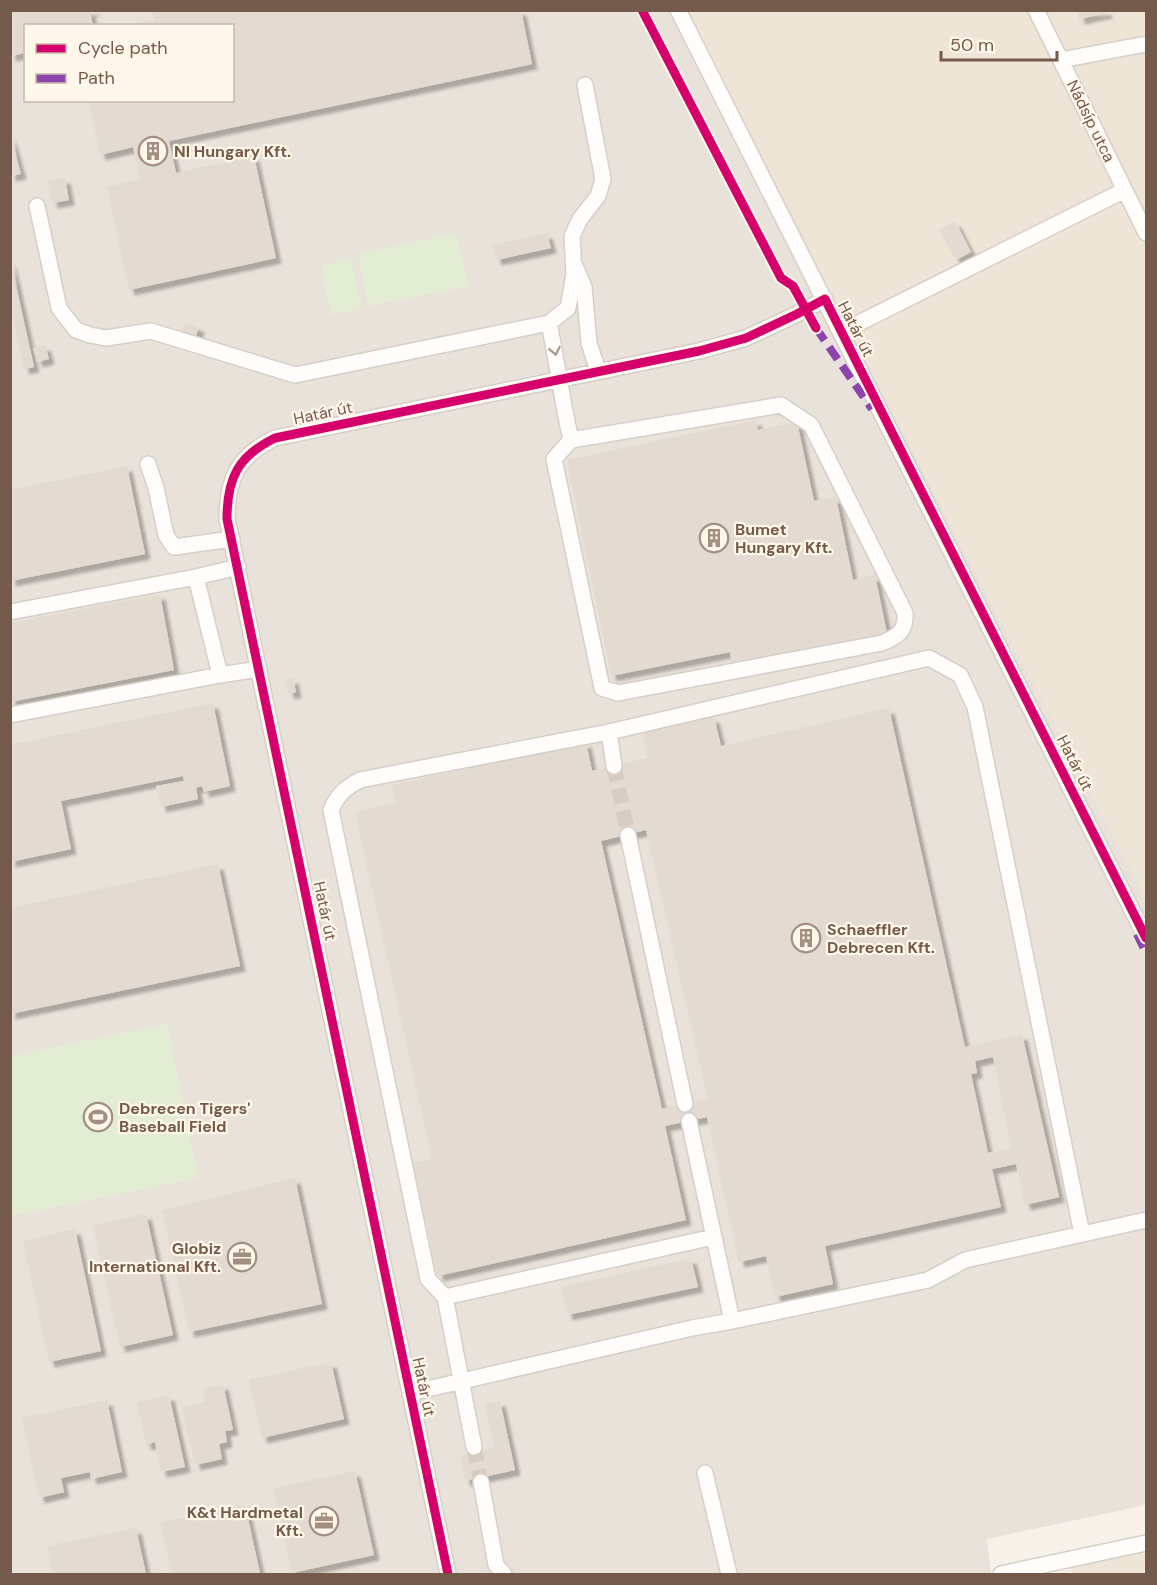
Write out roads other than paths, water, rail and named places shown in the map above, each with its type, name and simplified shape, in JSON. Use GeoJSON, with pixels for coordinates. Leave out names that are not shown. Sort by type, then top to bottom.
{"type":"FeatureCollection","features":[{"type":"Feature","properties":{"kind":"street","name":"Határ út"},"geometry":{"type":"LineString","coordinates":[[678,10],[1146,938]]}},
{"type":"Feature","properties":{"kind":"street","name":"Nádsíp utca"},"geometry":{"type":"LineString","coordinates":[[1036,10],[1146,232]]}},
{"type":"Feature","properties":{"kind":"street"},"geometry":{"type":"LineString","coordinates":[[1061,60],[1146,44]]}},
{"type":"Feature","properties":{"kind":"street"},"geometry":{"type":"LineString","coordinates":[[37,206],[58,308],[76,330],[90,335],[106,338],[151,331],[296,375],[556,319],[568,308],[574,264],[572,236],[580,219],[598,196],[603,179],[585,85]]}},
{"type":"Feature","properties":{"kind":"street","name":"Határ út"},"geometry":{"type":"LineString","coordinates":[[841,332],[1125,190]]}},
{"type":"Feature","properties":{"kind":"street"},"geometry":{"type":"LineString","coordinates":[[574,264],[584,287],[588,332],[598,371]]}},
{"type":"Feature","properties":{"kind":"street","name":"Határ út"},"geometry":{"type":"LineString","coordinates":[[448,1575],[232,539],[227,509],[231,480],[238,467],[259,446],[275,438],[699,351],[746,338],[825,299]]}},
{"type":"Feature","properties":{"kind":"street"},"geometry":{"type":"LineString","coordinates":[[556,319],[588,332]]}},
{"type":"Feature","properties":{"kind":"street"},"geometry":{"type":"LineString","coordinates":[[556,319],[561,396],[571,440]]}},
{"type":"Feature","properties":{"kind":"street"},"geometry":{"type":"LineString","coordinates":[[781,405],[811,425],[905,613],[906,623],[902,631],[896,638],[870,645],[618,693],[602,688],[554,459],[571,440],[781,405]]}},
{"type":"Feature","properties":{"kind":"street"},"geometry":{"type":"LineString","coordinates":[[148,464],[156,488],[166,536],[174,547],[232,539]]}},
{"type":"Feature","properties":{"kind":"street"},"geometry":{"type":"LineString","coordinates":[[10,612],[238,567]]}},
{"type":"Feature","properties":{"kind":"street"},"geometry":{"type":"LineString","coordinates":[[196,577],[220,675]]}},
{"type":"Feature","properties":{"kind":"street"},"geometry":{"type":"LineString","coordinates":[[474,1447],[445,1297],[428,1279],[331,810],[336,798],[346,788],[360,780],[609,732],[929,658],[960,675],[975,707],[1082,1234]]}},
{"type":"Feature","properties":{"kind":"street"},"geometry":{"type":"LineString","coordinates":[[10,715],[259,669]]}},
{"type":"Feature","properties":{"kind":"street"},"geometry":{"type":"LineString","coordinates":[[609,732],[614,766]]}},
{"type":"Feature","properties":{"kind":"street"},"geometry":{"type":"LineString","coordinates":[[628,835],[685,1104]]}},
{"type":"Feature","properties":{"kind":"street"},"geometry":{"type":"LineString","coordinates":[[688,1121],[732,1322]]}},
{"type":"Feature","properties":{"kind":"street"},"geometry":{"type":"LineString","coordinates":[[410,1393],[692,1328],[732,1322],[928,1280],[965,1260],[1146,1220]]}},
{"type":"Feature","properties":{"kind":"street"},"geometry":{"type":"LineString","coordinates":[[445,1297],[713,1237]]}},
{"type":"Feature","properties":{"kind":"street"},"geometry":{"type":"LineString","coordinates":[[705,1473],[729,1575]]}},
{"type":"Feature","properties":{"kind":"street"},"geometry":{"type":"LineString","coordinates":[[481,1482],[496,1565],[504,1575]]}},
{"type":"Feature","properties":{"kind":"street"},"geometry":{"type":"LineString","coordinates":[[1001,1575],[1146,1543]]}},
{"type":"Feature","properties":{"kind":"tunnel"},"geometry":{"type":"LineString","coordinates":[[614,766],[628,835]]}},
{"type":"Feature","properties":{"kind":"tunnel"},"geometry":{"type":"LineString","coordinates":[[474,1447],[481,1482]]}},
{"type":"Feature","properties":{"kind":"place","name":"NI Hungary Kft."},"geometry":{"type":"Point","coordinates":[153,151]}},
{"type":"Feature","properties":{"kind":"place","name":"Bumet Hungary Kft."},"geometry":{"type":"Point","coordinates":[714,538]}},
{"type":"Feature","properties":{"kind":"place","name":"Schaeffler Debrecen Kft."},"geometry":{"type":"Point","coordinates":[806,938]}},
{"type":"Feature","properties":{"kind":"place","name":"Debrecen Tigers' Baseball Field"},"geometry":{"type":"Point","coordinates":[98,1117]}},
{"type":"Feature","properties":{"kind":"place","name":"Globiz International Kft."},"geometry":{"type":"Point","coordinates":[242,1257]}},
{"type":"Feature","properties":{"kind":"place","name":"K&t Hardmetal Kft."},"geometry":{"type":"Point","coordinates":[324,1521]}}]}
